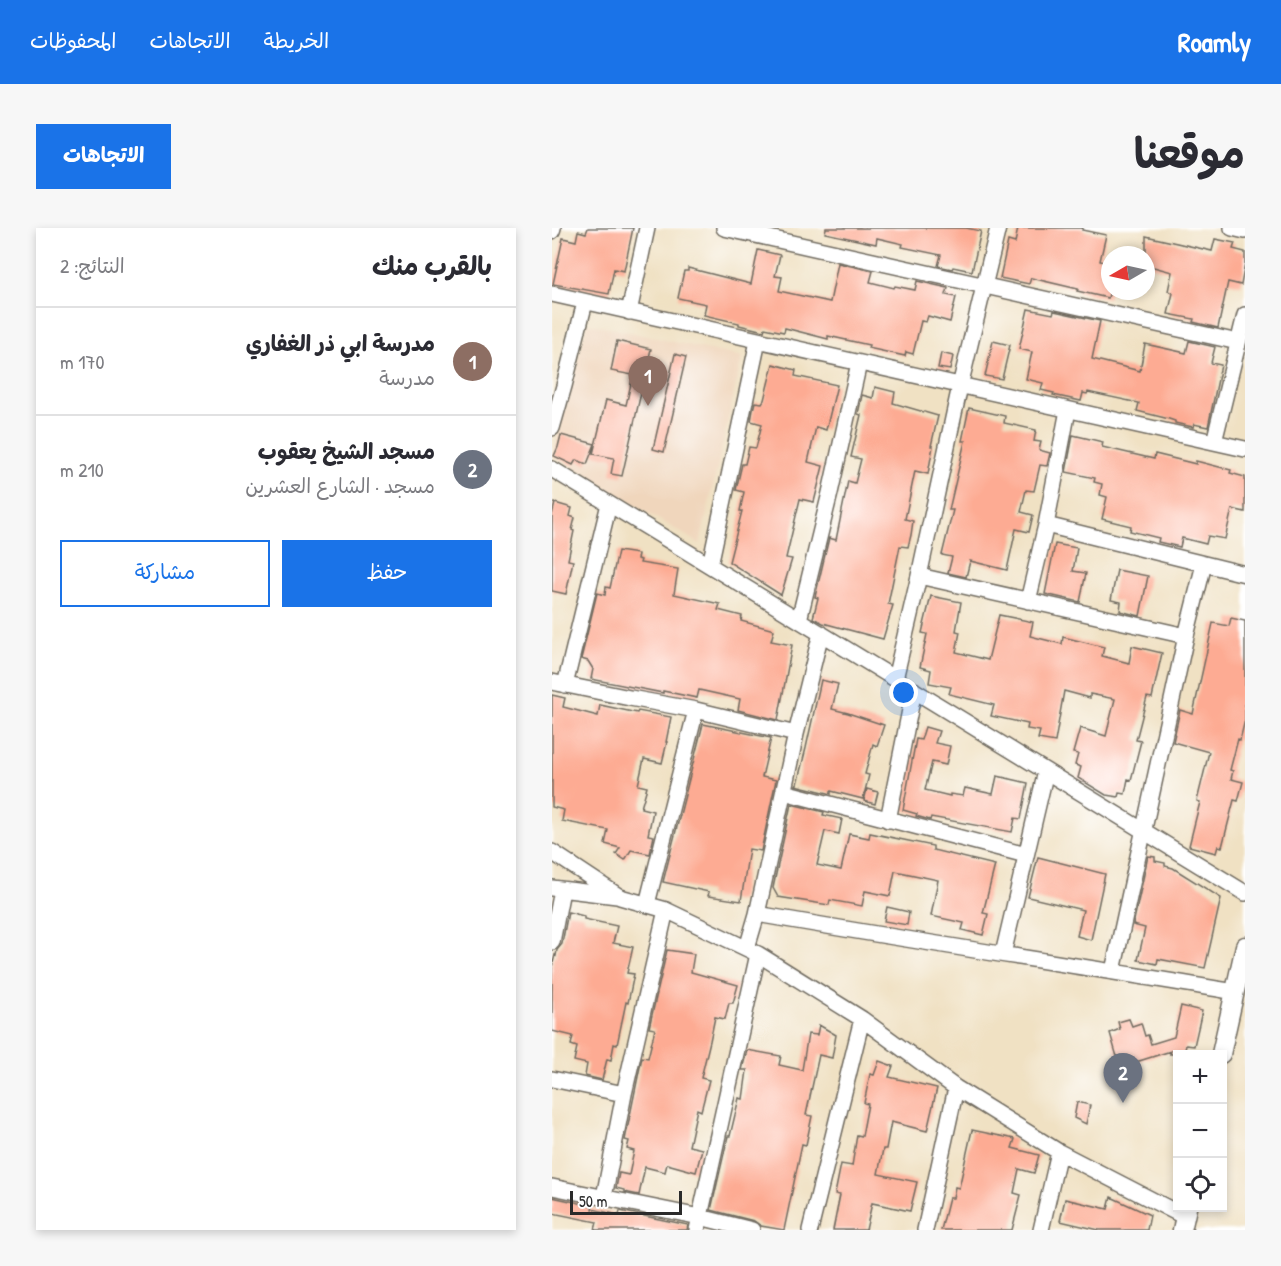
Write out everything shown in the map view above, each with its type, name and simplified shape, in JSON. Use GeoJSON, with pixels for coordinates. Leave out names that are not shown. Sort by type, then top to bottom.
{"type":"FeatureCollection","features":[{"type":"Feature","properties":{"kind":"street"},"geometry":{"type":"LineString","coordinates":[[628,312],[647,228]]}},
{"type":"Feature","properties":{"kind":"street"},"geometry":{"type":"LineString","coordinates":[[724,228],[773,233],[984,286],[1238,342]]}},
{"type":"Feature","properties":{"kind":"street"},"geometry":{"type":"LineString","coordinates":[[895,678],[998,228]]}},
{"type":"Feature","properties":{"kind":"street"},"geometry":{"type":"LineString","coordinates":[[1232,228],[1245,231]]}},
{"type":"Feature","properties":{"kind":"street"},"geometry":{"type":"LineString","coordinates":[[552,294],[1245,449]]}},
{"type":"Feature","properties":{"kind":"street"},"geometry":{"type":"LineString","coordinates":[[552,428],[585,302]]}},
{"type":"Feature","properties":{"kind":"street"},"geometry":{"type":"LineString","coordinates":[[1214,442],[1245,315]]}},
{"type":"Feature","properties":{"kind":"street"},"geometry":{"type":"LineString","coordinates":[[710,566],[758,340]]}},
{"type":"Feature","properties":{"kind":"street"},"geometry":{"type":"LineString","coordinates":[[799,620],[859,363]]}},
{"type":"Feature","properties":{"kind":"street"},"geometry":{"type":"LineString","coordinates":[[1028,601],[1046,525],[1068,410]]}},
{"type":"Feature","properties":{"kind":"street"},"geometry":{"type":"LineString","coordinates":[[552,469],[1245,893]]}},
{"type":"Feature","properties":{"kind":"street"},"geometry":{"type":"LineString","coordinates":[[609,504],[559,683],[696,710],[796,734]]}},
{"type":"Feature","properties":{"kind":"street"},"geometry":{"type":"LineString","coordinates":[[1046,525],[1245,574]]}},
{"type":"Feature","properties":{"kind":"street"},"geometry":{"type":"LineString","coordinates":[[1113,971],[1186,636],[1204,564]]}},
{"type":"Feature","properties":{"kind":"street"},"geometry":{"type":"LineString","coordinates":[[919,576],[1186,636]]}},
{"type":"Feature","properties":{"kind":"street"},"geometry":{"type":"LineString","coordinates":[[699,1223],[752,951],[757,914],[796,734],[821,633]]}},
{"type":"Feature","properties":{"kind":"street"},"geometry":{"type":"LineString","coordinates":[[888,820],[914,690]]}},
{"type":"Feature","properties":{"kind":"street"},"geometry":{"type":"LineString","coordinates":[[647,904],[696,710]]}},
{"type":"Feature","properties":{"kind":"street"},"geometry":{"type":"LineString","coordinates":[[1003,954],[1046,771]]}},
{"type":"Feature","properties":{"kind":"street"},"geometry":{"type":"LineString","coordinates":[[784,792],[1026,855]]}},
{"type":"Feature","properties":{"kind":"street"},"geometry":{"type":"LineString","coordinates":[[552,852],[620,897]]}},
{"type":"Feature","properties":{"kind":"street"},"geometry":{"type":"LineString","coordinates":[[552,942],[557,889],[620,897],[666,910],[752,951],[862,1018],[956,1088],[1059,1152],[1184,1223]]}},
{"type":"Feature","properties":{"kind":"street"},"geometry":{"type":"LineString","coordinates":[[603,1197],[666,910]]}},
{"type":"Feature","properties":{"kind":"street"},"geometry":{"type":"LineString","coordinates":[[757,914],[1235,992]]}},
{"type":"Feature","properties":{"kind":"street"},"geometry":{"type":"LineString","coordinates":[[1222,1050],[1245,945]]}},
{"type":"Feature","properties":{"kind":"street"},"geometry":{"type":"LineString","coordinates":[[810,1230],[862,1018]]}},
{"type":"Feature","properties":{"kind":"street"},"geometry":{"type":"LineString","coordinates":[[552,1078],[624,1094]]}},
{"type":"Feature","properties":{"kind":"street"},"geometry":{"type":"LineString","coordinates":[[924,1230],[956,1088]]}},
{"type":"Feature","properties":{"kind":"street"},"geometry":{"type":"LineString","coordinates":[[1041,1230],[1059,1152]]}},
{"type":"Feature","properties":{"kind":"street"},"geometry":{"type":"LineString","coordinates":[[552,1187],[603,1197],[699,1223],[752,1230]]}},
{"type":"Feature","properties":{"kind":"shaded area"},"geometry":{"type":"Polygon","coordinates":[[[587,323],[742,357],[700,544],[553,456],[587,323]]]}},
{"type":"Feature","properties":{"kind":"building"},"geometry":{"type":"Polygon","coordinates":[[[588,228],[633,228],[624,271],[614,269],[609,294],[553,284],[563,238],[576,241],[578,231],[586,233],[588,228]]]}},
{"type":"Feature","properties":{"kind":"building"},"geometry":{"type":"Polygon","coordinates":[[[826,228],[966,228],[981,231],[972,271],[938,266],[941,255],[902,247],[903,244],[877,238],[876,244],[825,233],[826,228]]]}},
{"type":"Feature","properties":{"kind":"building"},"geometry":{"type":"Polygon","coordinates":[[[1018,228],[1083,228],[1082,230],[1106,235],[1103,246],[1101,246],[1101,296],[1031,278],[1029,284],[1000,278],[1008,241],[1015,243],[1018,228]]]}},
{"type":"Feature","properties":{"kind":"building"},"geometry":{"type":"Polygon","coordinates":[[[1146,236],[1212,251],[1215,239],[1235,243],[1233,249],[1245,252],[1241,285],[1228,282],[1218,328],[1193,322],[1194,319],[1168,314],[1173,293],[1168,291],[1172,272],[1155,267],[1155,246],[1146,246],[1146,236]]]}},
{"type":"Feature","properties":{"kind":"building"},"geometry":{"type":"Polygon","coordinates":[[[758,250],[780,255],[775,276],[782,277],[779,291],[830,302],[838,263],[873,271],[870,282],[894,288],[895,286],[915,290],[917,281],[948,288],[946,295],[956,297],[950,322],[928,316],[926,322],[921,321],[913,354],[906,352],[905,356],[828,336],[828,339],[785,328],[784,332],[765,328],[764,331],[739,325],[739,323],[704,315],[706,304],[678,298],[684,271],[688,271],[688,268],[751,284],[758,250]]]}},
{"type":"Feature","properties":{"kind":"building"},"geometry":{"type":"Polygon","coordinates":[[[1028,309],[1053,314],[1054,311],[1100,321],[1092,359],[1140,371],[1145,344],[1186,353],[1189,341],[1215,347],[1211,363],[1221,365],[1208,427],[1194,424],[1193,427],[1175,423],[1169,419],[1137,411],[1139,403],[1088,392],[1083,393],[1081,401],[1041,390],[1043,383],[1026,379],[1032,352],[1019,349],[1028,309]]]}},
{"type":"Feature","properties":{"kind":"building"},"geometry":{"type":"Polygon","coordinates":[[[617,341],[651,349],[622,476],[611,474],[614,458],[593,454],[606,400],[626,405],[633,375],[611,371],[617,341]]]}},
{"type":"Feature","properties":{"kind":"building"},"geometry":{"type":"Polygon","coordinates":[[[993,341],[1010,345],[1002,379],[985,376],[993,341]]]}},
{"type":"Feature","properties":{"kind":"building"},"geometry":{"type":"Polygon","coordinates":[[[941,353],[953,356],[950,370],[938,368],[941,353]]]}},
{"type":"Feature","properties":{"kind":"building"},"geometry":{"type":"Polygon","coordinates":[[[675,354],[686,357],[664,452],[653,449],[675,354]]]}},
{"type":"Feature","properties":{"kind":"building"},"geometry":{"type":"Polygon","coordinates":[[[773,364],[796,370],[795,376],[837,385],[826,430],[816,427],[808,462],[823,466],[814,502],[800,499],[786,558],[792,559],[781,595],[729,562],[742,511],[740,511],[744,492],[736,490],[742,464],[745,464],[749,447],[756,448],[762,424],[751,421],[753,410],[755,402],[762,403],[764,400],[773,364]]]}},
{"type":"Feature","properties":{"kind":"building"},"geometry":{"type":"Polygon","coordinates":[[[875,387],[895,392],[893,403],[938,416],[931,446],[933,446],[928,474],[915,471],[905,519],[913,521],[911,535],[908,547],[900,546],[888,604],[893,605],[883,639],[823,623],[813,618],[818,598],[815,597],[829,538],[836,540],[848,481],[855,483],[861,459],[851,457],[861,415],[858,414],[862,395],[873,398],[875,387]]]}},
{"type":"Feature","properties":{"kind":"building"},"geometry":{"type":"Polygon","coordinates":[[[969,408],[1005,416],[1004,423],[1036,430],[1034,441],[1041,442],[1039,450],[1050,453],[1047,466],[1040,465],[1034,491],[1026,490],[1021,512],[1033,515],[1029,532],[1016,529],[1007,570],[970,561],[966,577],[948,573],[952,557],[942,555],[953,510],[949,510],[965,441],[962,441],[969,408]]]}},
{"type":"Feature","properties":{"kind":"building"},"geometry":{"type":"Polygon","coordinates":[[[561,435],[595,444],[587,464],[576,460],[573,465],[554,456],[561,435]]]}},
{"type":"Feature","properties":{"kind":"building"},"geometry":{"type":"Polygon","coordinates":[[[1073,435],[1103,442],[1102,447],[1154,459],[1155,454],[1231,470],[1230,473],[1245,477],[1245,512],[1232,509],[1225,539],[1208,536],[1206,544],[1182,538],[1180,547],[1158,542],[1159,538],[1130,531],[1131,526],[1102,519],[1107,497],[1100,495],[1102,484],[1094,482],[1095,478],[1066,472],[1073,435]]]}},
{"type":"Feature","properties":{"kind":"building"},"geometry":{"type":"Polygon","coordinates":[[[555,503],[572,508],[570,516],[575,518],[568,560],[573,561],[566,594],[552,591],[552,515],[555,503]]]}},
{"type":"Feature","properties":{"kind":"building"},"geometry":{"type":"Polygon","coordinates":[[[1055,544],[1077,548],[1073,571],[1086,573],[1080,602],[1045,594],[1055,544]]]}},
{"type":"Feature","properties":{"kind":"building"},"geometry":{"type":"Polygon","coordinates":[[[618,551],[638,554],[637,559],[641,560],[640,563],[678,569],[674,594],[720,604],[718,610],[742,616],[741,621],[774,630],[771,641],[792,645],[778,720],[738,710],[740,699],[699,690],[697,698],[591,679],[593,669],[588,661],[581,659],[597,593],[605,595],[606,587],[610,588],[618,551]]]}},
{"type":"Feature","properties":{"kind":"building"},"geometry":{"type":"Polygon","coordinates":[[[1117,570],[1148,576],[1140,616],[1120,611],[1121,602],[1111,600],[1117,570]]]}},
{"type":"Feature","properties":{"kind":"building"},"geometry":{"type":"Polygon","coordinates":[[[931,596],[961,602],[956,631],[960,632],[956,652],[988,660],[999,615],[1033,622],[1030,636],[1062,644],[1063,637],[1104,647],[1102,656],[1129,663],[1132,646],[1162,653],[1152,698],[1147,697],[1136,740],[1141,741],[1125,794],[1119,793],[1118,797],[1106,795],[1078,778],[1081,767],[1075,765],[1078,754],[1073,753],[1080,728],[1106,736],[1115,699],[1090,694],[1090,698],[1064,691],[1055,742],[1038,739],[1040,731],[1027,729],[1028,724],[991,716],[994,705],[949,694],[951,687],[929,683],[931,670],[920,667],[927,634],[922,633],[931,596]]]}},
{"type":"Feature","properties":{"kind":"building"},"geometry":{"type":"Polygon","coordinates":[[[1231,618],[1245,621],[1245,720],[1230,770],[1233,771],[1231,779],[1243,782],[1238,801],[1234,800],[1222,847],[1218,846],[1216,853],[1189,846],[1209,752],[1173,742],[1180,710],[1193,714],[1213,623],[1229,626],[1231,618]]]}},
{"type":"Feature","properties":{"kind":"building"},"geometry":{"type":"Polygon","coordinates":[[[821,680],[838,684],[832,709],[884,725],[877,746],[873,744],[865,774],[869,775],[863,799],[795,785],[821,680]]]}},
{"type":"Feature","properties":{"kind":"building"},"geometry":{"type":"Polygon","coordinates":[[[552,695],[565,698],[563,707],[598,716],[600,705],[671,717],[662,763],[644,759],[638,785],[647,787],[641,808],[653,811],[648,835],[654,836],[650,854],[631,850],[625,860],[616,854],[620,848],[605,844],[608,830],[562,821],[564,810],[552,807],[552,695]]]}},
{"type":"Feature","properties":{"kind":"building"},"geometry":{"type":"Polygon","coordinates":[[[703,724],[771,738],[762,777],[776,780],[761,851],[749,849],[741,901],[708,896],[709,892],[663,882],[703,724]]]}},
{"type":"Feature","properties":{"kind":"building"},"geometry":{"type":"Polygon","coordinates":[[[925,727],[939,731],[935,743],[950,746],[946,765],[932,762],[925,790],[950,796],[950,794],[963,796],[965,788],[993,794],[997,776],[1028,783],[1021,819],[1015,818],[1012,832],[931,817],[930,820],[903,810],[916,739],[921,740],[925,727]]]}},
{"type":"Feature","properties":{"kind":"building"},"geometry":{"type":"Polygon","coordinates":[[[867,789],[878,792],[875,804],[864,801],[867,789]]]}},
{"type":"Feature","properties":{"kind":"building"},"geometry":{"type":"Polygon","coordinates":[[[791,804],[842,819],[839,834],[825,831],[817,865],[841,870],[849,834],[869,838],[870,833],[933,846],[933,850],[995,865],[983,913],[988,914],[983,935],[962,930],[964,923],[931,916],[938,880],[895,871],[890,896],[865,891],[862,906],[830,900],[829,905],[778,897],[773,888],[791,804]]]}},
{"type":"Feature","properties":{"kind":"building"},"geometry":{"type":"Polygon","coordinates":[[[1148,856],[1155,857],[1155,861],[1165,863],[1165,866],[1173,868],[1221,898],[1205,968],[1158,959],[1157,964],[1138,960],[1145,928],[1133,925],[1148,856]]]}},
{"type":"Feature","properties":{"kind":"building"},"geometry":{"type":"Polygon","coordinates":[[[1038,857],[1105,874],[1091,940],[1077,936],[1083,910],[1028,897],[1038,857]]]}},
{"type":"Feature","properties":{"kind":"building"},"geometry":{"type":"Polygon","coordinates":[[[887,907],[909,912],[907,925],[884,921],[887,907]]]}},
{"type":"Feature","properties":{"kind":"building"},"geometry":{"type":"Polygon","coordinates":[[[568,912],[584,916],[584,919],[617,926],[613,943],[633,947],[627,973],[634,974],[628,1003],[626,1002],[617,1045],[614,1044],[611,1060],[607,1059],[602,1080],[585,1076],[587,1064],[574,1061],[577,1047],[571,1045],[573,1036],[552,1031],[552,967],[557,950],[562,944],[568,912]]]}},
{"type":"Feature","properties":{"kind":"building"},"geometry":{"type":"Polygon","coordinates":[[[667,950],[694,954],[691,972],[738,985],[733,1003],[729,1003],[725,1019],[715,1017],[701,1078],[709,1080],[701,1111],[697,1109],[689,1146],[702,1149],[696,1172],[667,1164],[665,1172],[645,1167],[639,1195],[616,1188],[619,1173],[629,1175],[634,1151],[627,1149],[629,1141],[625,1140],[642,1057],[648,1058],[655,1029],[649,1028],[667,950]]]}},
{"type":"Feature","properties":{"kind":"building"},"geometry":{"type":"Polygon","coordinates":[[[1181,1006],[1202,1011],[1194,1046],[1186,1045],[1185,1050],[1173,1050],[1173,1054],[1170,1054],[1171,1051],[1120,1067],[1110,1033],[1120,1029],[1118,1022],[1129,1019],[1132,1026],[1141,1023],[1145,1036],[1148,1035],[1151,1044],[1174,1037],[1181,1006]]]}},
{"type":"Feature","properties":{"kind":"building"},"geometry":{"type":"Polygon","coordinates":[[[819,1025],[836,1035],[832,1058],[819,1055],[806,1115],[812,1116],[806,1145],[802,1144],[784,1230],[761,1226],[754,1221],[711,1210],[728,1136],[730,1136],[739,1098],[743,1099],[747,1070],[742,1070],[747,1050],[781,1056],[779,1065],[802,1070],[808,1034],[817,1035],[819,1025]]]}},
{"type":"Feature","properties":{"kind":"building"},"geometry":{"type":"Polygon","coordinates":[[[879,1061],[893,1066],[889,1077],[937,1088],[927,1131],[891,1122],[886,1149],[883,1149],[878,1174],[917,1182],[910,1211],[872,1203],[866,1230],[833,1230],[840,1195],[835,1194],[841,1164],[852,1166],[857,1135],[862,1136],[868,1104],[864,1103],[870,1074],[874,1075],[879,1061]]]}},
{"type":"Feature","properties":{"kind":"building"},"geometry":{"type":"Polygon","coordinates":[[[1077,1102],[1090,1105],[1086,1124],[1074,1118],[1077,1102]]]}},
{"type":"Feature","properties":{"kind":"building"},"geometry":{"type":"Polygon","coordinates":[[[972,1130],[1015,1139],[1012,1148],[1039,1155],[1034,1173],[1019,1169],[1014,1193],[1021,1195],[1012,1230],[941,1230],[949,1198],[953,1198],[955,1187],[959,1188],[972,1130]]]}},
{"type":"Feature","properties":{"kind":"building"},"geometry":{"type":"Polygon","coordinates":[[[552,1197],[593,1206],[592,1209],[619,1215],[620,1211],[688,1225],[687,1230],[595,1230],[597,1222],[552,1213],[552,1197]]]}},
{"type":"Feature","properties":{"kind":"building"},"geometry":{"type":"Polygon","coordinates":[[[1111,1197],[1150,1215],[1147,1230],[1099,1230],[1060,1221],[1065,1199],[1108,1209],[1111,1197]]]}},
{"type":"Feature","properties":{"kind":"place","name":"مدرسة ابي ذر الغفاري"},"geometry":{"type":"Point","coordinates":[648,406]}},
{"type":"Feature","properties":{"kind":"place","name":"مسجد الشيخ يعقوب"},"geometry":{"type":"Point","coordinates":[1123,1103]}}]}
